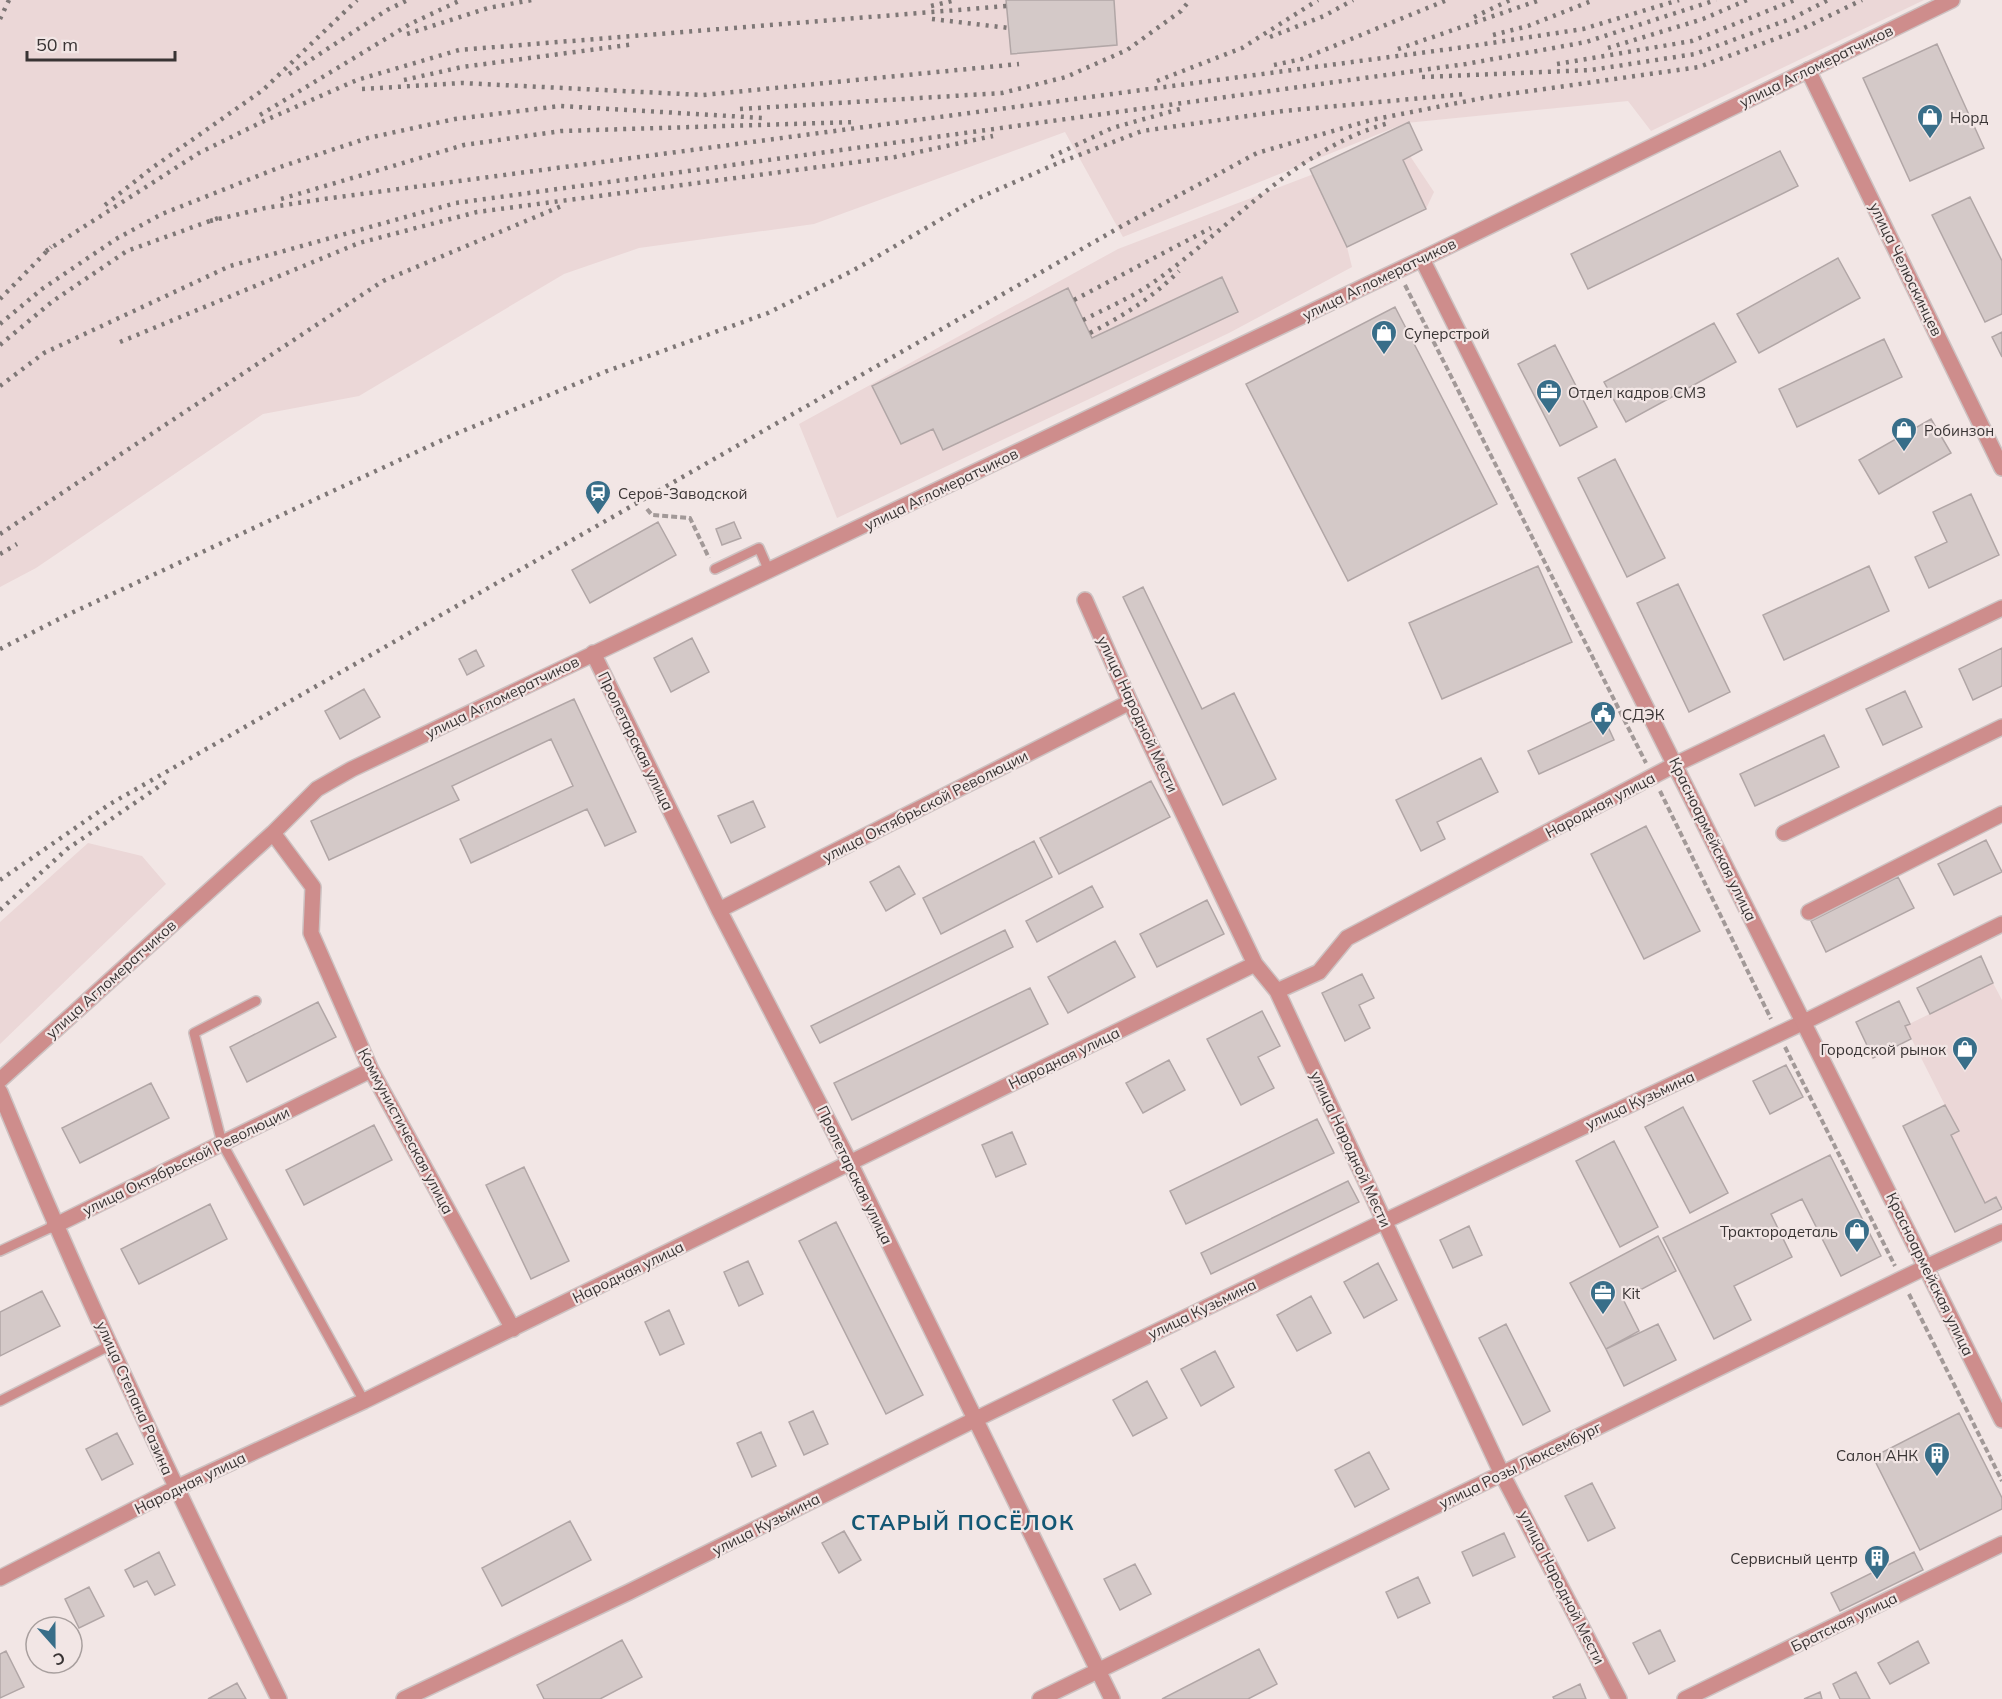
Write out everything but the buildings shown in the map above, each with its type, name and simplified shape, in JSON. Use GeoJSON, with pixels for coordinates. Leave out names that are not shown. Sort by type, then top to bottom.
{"type":"FeatureCollection","features":[{"type":"Feature","properties":{"kind":"street","name":"улица Агломератчиков"},"geometry":{"type":"LineString","coordinates":[[0,1080],[273,833],[317,789],[335,779],[593,653],[1398,271],[1952,0]]}},
{"type":"Feature","properties":{"kind":"street","name":"улица Челюскинцев"},"geometry":{"type":"LineString","coordinates":[[1808,70],[2002,468]]}},
{"type":"Feature","properties":{"kind":"street","name":"Красноармейская улица"},"geometry":{"type":"LineString","coordinates":[[1422,259],[2002,1420]]}},
{"type":"Feature","properties":{"kind":"street","name":"улица Народной Мести"},"geometry":{"type":"LineString","coordinates":[[1085,600],[1130,702],[1255,964],[1277,991],[1502,1474],[1619,1699]]}},
{"type":"Feature","properties":{"kind":"street","name":"Народная улица"},"geometry":{"type":"LineString","coordinates":[[1277,991],[1318,972],[1347,938],[1676,764],[2002,608]]}},
{"type":"Feature","properties":{"kind":"street","name":"Пролетарская улица"},"geometry":{"type":"LineString","coordinates":[[593,653],[719,910],[850,1163],[1112,1699]]}},
{"type":"Feature","properties":{"kind":"street","name":"улица Октябрьской Революции"},"geometry":{"type":"LineString","coordinates":[[719,910],[1130,702]]}},
{"type":"Feature","properties":{"kind":"street"},"geometry":{"type":"LineString","coordinates":[[1784,833],[2002,727]]}},
{"type":"Feature","properties":{"kind":"street"},"geometry":{"type":"LineString","coordinates":[[1809,912],[2002,814]]}},
{"type":"Feature","properties":{"kind":"street","name":"Коммунистическая улица"},"geometry":{"type":"LineString","coordinates":[[273,833],[314,887],[312,933],[371,1070],[513,1329]]}},
{"type":"Feature","properties":{"kind":"street","name":"улица Кузьмина"},"geometry":{"type":"LineString","coordinates":[[404,1699],[629,1592],[974,1420],[1804,1022],[2002,924]]}},
{"type":"Feature","properties":{"kind":"street","name":"Народная улица"},"geometry":{"type":"LineString","coordinates":[[0,1578],[176,1488],[513,1329],[1255,964]]}},
{"type":"Feature","properties":{"kind":"street","name":"улица Октябрьской Революции"},"geometry":{"type":"LineString","coordinates":[[54,1226],[371,1070]]}},
{"type":"Feature","properties":{"kind":"street","name":"улица Степана Разина"},"geometry":{"type":"LineString","coordinates":[[0,1092],[54,1226],[176,1488],[279,1699]]}},
{"type":"Feature","properties":{"kind":"street","name":"улица Розы Люксембург"},"geometry":{"type":"LineString","coordinates":[[1040,1699],[2002,1232]]}},
{"type":"Feature","properties":{"kind":"street","name":"Братская улица"},"geometry":{"type":"LineString","coordinates":[[1685,1699],[2002,1544]]}},
{"type":"Feature","properties":{"kind":"lane"},"geometry":{"type":"LineString","coordinates":[[715,569],[759,548],[769,571]]}},
{"type":"Feature","properties":{"kind":"lane"},"geometry":{"type":"LineString","coordinates":[[256,1001],[194,1033],[222,1143],[364,1401]]}},
{"type":"Feature","properties":{"kind":"lane","name":"улица Октябрьской Революции"},"geometry":{"type":"LineString","coordinates":[[0,1251],[54,1226]]}},
{"type":"Feature","properties":{"kind":"lane"},"geometry":{"type":"LineString","coordinates":[[0,1401],[111,1345]]}},
{"type":"Feature","properties":{"kind":"path"},"geometry":{"type":"LineString","coordinates":[[1398,271],[1653,777],[2002,1481]]}},
{"type":"Feature","properties":{"kind":"path"},"geometry":{"type":"LineString","coordinates":[[647,509],[652,515],[690,519],[715,569]]}},
{"type":"Feature","properties":{"kind":"shaded area"},"geometry":{"type":"Polygon","coordinates":[[[0,0],[1924,0],[1651,131],[1628,101],[1406,123],[1123,237],[1065,132],[814,224],[639,248],[564,274],[359,396],[263,414],[36,568],[0,587],[0,0]]]}},
{"type":"Feature","properties":{"kind":"shaded area"},"geometry":{"type":"Polygon","coordinates":[[[1400,141],[1434,192],[1426,209],[1347,247],[1352,267],[1229,333],[837,518],[799,424],[1118,249],[1400,141]]]}},
{"type":"Feature","properties":{"kind":"shaded area"},"geometry":{"type":"Polygon","coordinates":[[[88,843],[142,856],[166,884],[0,1044],[0,922],[88,843]]]}},
{"type":"Feature","properties":{"kind":"shaded area","name":"Городской рынок"},"geometry":{"type":"Polygon","coordinates":[[[1993,983],[2002,1000],[2002,1209],[1996,1198],[1985,1203],[1951,1135],[1958,1131],[1905,1026],[1993,983]]]}},
{"type":"Feature","properties":{"kind":"railway"},"geometry":{"type":"LineString","coordinates":[[0,19],[9,0]]}},
{"type":"Feature","properties":{"kind":"railway"},"geometry":{"type":"LineString","coordinates":[[105,205],[152,168],[263,90],[357,0]]}},
{"type":"Feature","properties":{"kind":"railway"},"geometry":{"type":"LineString","coordinates":[[289,74],[387,10],[408,0]]}},
{"type":"Feature","properties":{"kind":"railway"},"geometry":{"type":"LineString","coordinates":[[260,115],[410,24],[461,0]]}},
{"type":"Feature","properties":{"kind":"railway"},"geometry":{"type":"LineString","coordinates":[[407,34],[488,8],[532,0]]}},
{"type":"Feature","properties":{"kind":"railway"},"geometry":{"type":"LineString","coordinates":[[931,6],[956,0]]}},
{"type":"Feature","properties":{"kind":"railway"},"geometry":{"type":"LineString","coordinates":[[740,109],[1002,93],[1066,77],[1127,50],[1181,11],[1190,0]]}},
{"type":"Feature","properties":{"kind":"railway"},"geometry":{"type":"LineString","coordinates":[[1157,81],[1242,48],[1318,0]]}},
{"type":"Feature","properties":{"kind":"railway"},"geometry":{"type":"LineString","coordinates":[[1270,37],[1324,16],[1353,0]]}},
{"type":"Feature","properties":{"kind":"railway"},"geometry":{"type":"LineString","coordinates":[[1274,65],[1302,59],[1447,0]]}},
{"type":"Feature","properties":{"kind":"railway"},"geometry":{"type":"LineString","coordinates":[[1474,17],[1510,0]]}},
{"type":"Feature","properties":{"kind":"railway"},"geometry":{"type":"LineString","coordinates":[[1398,49],[1540,0]]}},
{"type":"Feature","properties":{"kind":"railway"},"geometry":{"type":"LineString","coordinates":[[1493,35],[1528,26],[1594,0]]}},
{"type":"Feature","properties":{"kind":"railway"},"geometry":{"type":"LineString","coordinates":[[210,221],[265,208],[324,199],[1465,47],[1583,29],[1679,0]]}},
{"type":"Feature","properties":{"kind":"railway"},"geometry":{"type":"LineString","coordinates":[[0,386],[44,353],[230,266],[456,203],[1466,64],[1586,42],[1716,0]]}},
{"type":"Feature","properties":{"kind":"railway"},"geometry":{"type":"LineString","coordinates":[[1608,48],[1703,19],[1747,0]]}},
{"type":"Feature","properties":{"kind":"railway"},"geometry":{"type":"LineString","coordinates":[[1557,64],[1692,41],[1795,0]]}},
{"type":"Feature","properties":{"kind":"railway"},"geometry":{"type":"LineString","coordinates":[[1422,77],[1591,70],[1695,54],[1793,18],[1828,0]]}},
{"type":"Feature","properties":{"kind":"railway"},"geometry":{"type":"LineString","coordinates":[[0,880],[110,804],[1122,226],[1257,153],[1371,120],[1488,97],[1699,67],[1802,29],[1862,0]]}},
{"type":"Feature","properties":{"kind":"railway"},"geometry":{"type":"LineString","coordinates":[[46,251],[199,153],[266,120],[357,80],[459,50],[1007,6]]}},
{"type":"Feature","properties":{"kind":"railway"},"geometry":{"type":"LineString","coordinates":[[932,19],[1009,28]]}},
{"type":"Feature","properties":{"kind":"railway"},"geometry":{"type":"LineString","coordinates":[[404,80],[462,67],[635,44]]}},
{"type":"Feature","properties":{"kind":"railway"},"geometry":{"type":"LineString","coordinates":[[362,89],[462,83],[703,95],[1019,64]]}},
{"type":"Feature","properties":{"kind":"railway"},"geometry":{"type":"LineString","coordinates":[[0,649],[65,616],[453,435],[607,371],[768,313],[854,270],[974,200],[1058,163],[1142,131],[1283,111],[1465,94]]}},
{"type":"Feature","properties":{"kind":"railway"},"geometry":{"type":"LineString","coordinates":[[0,324],[42,289],[116,239],[162,214],[283,166],[368,138],[455,119],[560,106],[763,118]]}},
{"type":"Feature","properties":{"kind":"railway"},"geometry":{"type":"LineString","coordinates":[[1051,157],[1112,128],[1180,109]]}},
{"type":"Feature","properties":{"kind":"railway"},"geometry":{"type":"LineString","coordinates":[[281,199],[464,145],[561,131],[857,122]]}},
{"type":"Feature","properties":{"kind":"railway"},"geometry":{"type":"LineString","coordinates":[[1083,320],[1148,286],[1177,265],[1262,194],[1322,152],[1354,135],[1389,123]]}},
{"type":"Feature","properties":{"kind":"railway"},"geometry":{"type":"LineString","coordinates":[[120,342],[359,243],[477,212],[895,157],[993,136]]}},
{"type":"Feature","properties":{"kind":"railway"},"geometry":{"type":"LineString","coordinates":[[0,534],[383,281],[564,205]]}},
{"type":"Feature","properties":{"kind":"railway"},"geometry":{"type":"LineString","coordinates":[[0,345],[53,301],[127,251],[218,218]]}},
{"type":"Feature","properties":{"kind":"railway"},"geometry":{"type":"LineString","coordinates":[[1074,300],[1211,228]]}},
{"type":"Feature","properties":{"kind":"railway"},"geometry":{"type":"LineString","coordinates":[[0,299],[51,247]]}},
{"type":"Feature","properties":{"kind":"railway"},"geometry":{"type":"LineString","coordinates":[[1090,333],[1137,306],[1179,271]]}},
{"type":"Feature","properties":{"kind":"railway"},"geometry":{"type":"LineString","coordinates":[[0,554],[17,544]]}},
{"type":"Feature","properties":{"kind":"railway"},"geometry":{"type":"LineString","coordinates":[[0,910],[67,849],[170,779]]}},
{"type":"Feature","properties":{"kind":"place","name":"Норд"},"geometry":{"type":"Point","coordinates":[1930,140]}},
{"type":"Feature","properties":{"kind":"place","name":"Суперстрой"},"geometry":{"type":"Point","coordinates":[1384,356]}},
{"type":"Feature","properties":{"kind":"place","name":"Отдел кадров СМЗ"},"geometry":{"type":"Point","coordinates":[1549,415]}},
{"type":"Feature","properties":{"kind":"place","name":"Робинзон"},"geometry":{"type":"Point","coordinates":[1904,453]}},
{"type":"Feature","properties":{"kind":"place","name":"Серов-Заводской"},"geometry":{"type":"Point","coordinates":[598,516]}},
{"type":"Feature","properties":{"kind":"place","name":"СДЭК"},"geometry":{"type":"Point","coordinates":[1603,737]}},
{"type":"Feature","properties":{"kind":"place","name":"Городской рынок"},"geometry":{"type":"Point","coordinates":[1965,1072]}},
{"type":"Feature","properties":{"kind":"place","name":"Трактородеталь"},"geometry":{"type":"Point","coordinates":[1857,1254]}},
{"type":"Feature","properties":{"kind":"place","name":"Kit"},"geometry":{"type":"Point","coordinates":[1603,1316]}},
{"type":"Feature","properties":{"kind":"place","name":"Салон АНК"},"geometry":{"type":"Point","coordinates":[1937,1478]}},
{"type":"Feature","properties":{"kind":"place","name":"Сервисный центр"},"geometry":{"type":"Point","coordinates":[1877,1581]}},
{"type":"Feature","properties":{"kind":"district","name":"СТАРЫЙ ПОСЁЛОК"},"geometry":{"type":"Point","coordinates":[963,1522]}}]}
